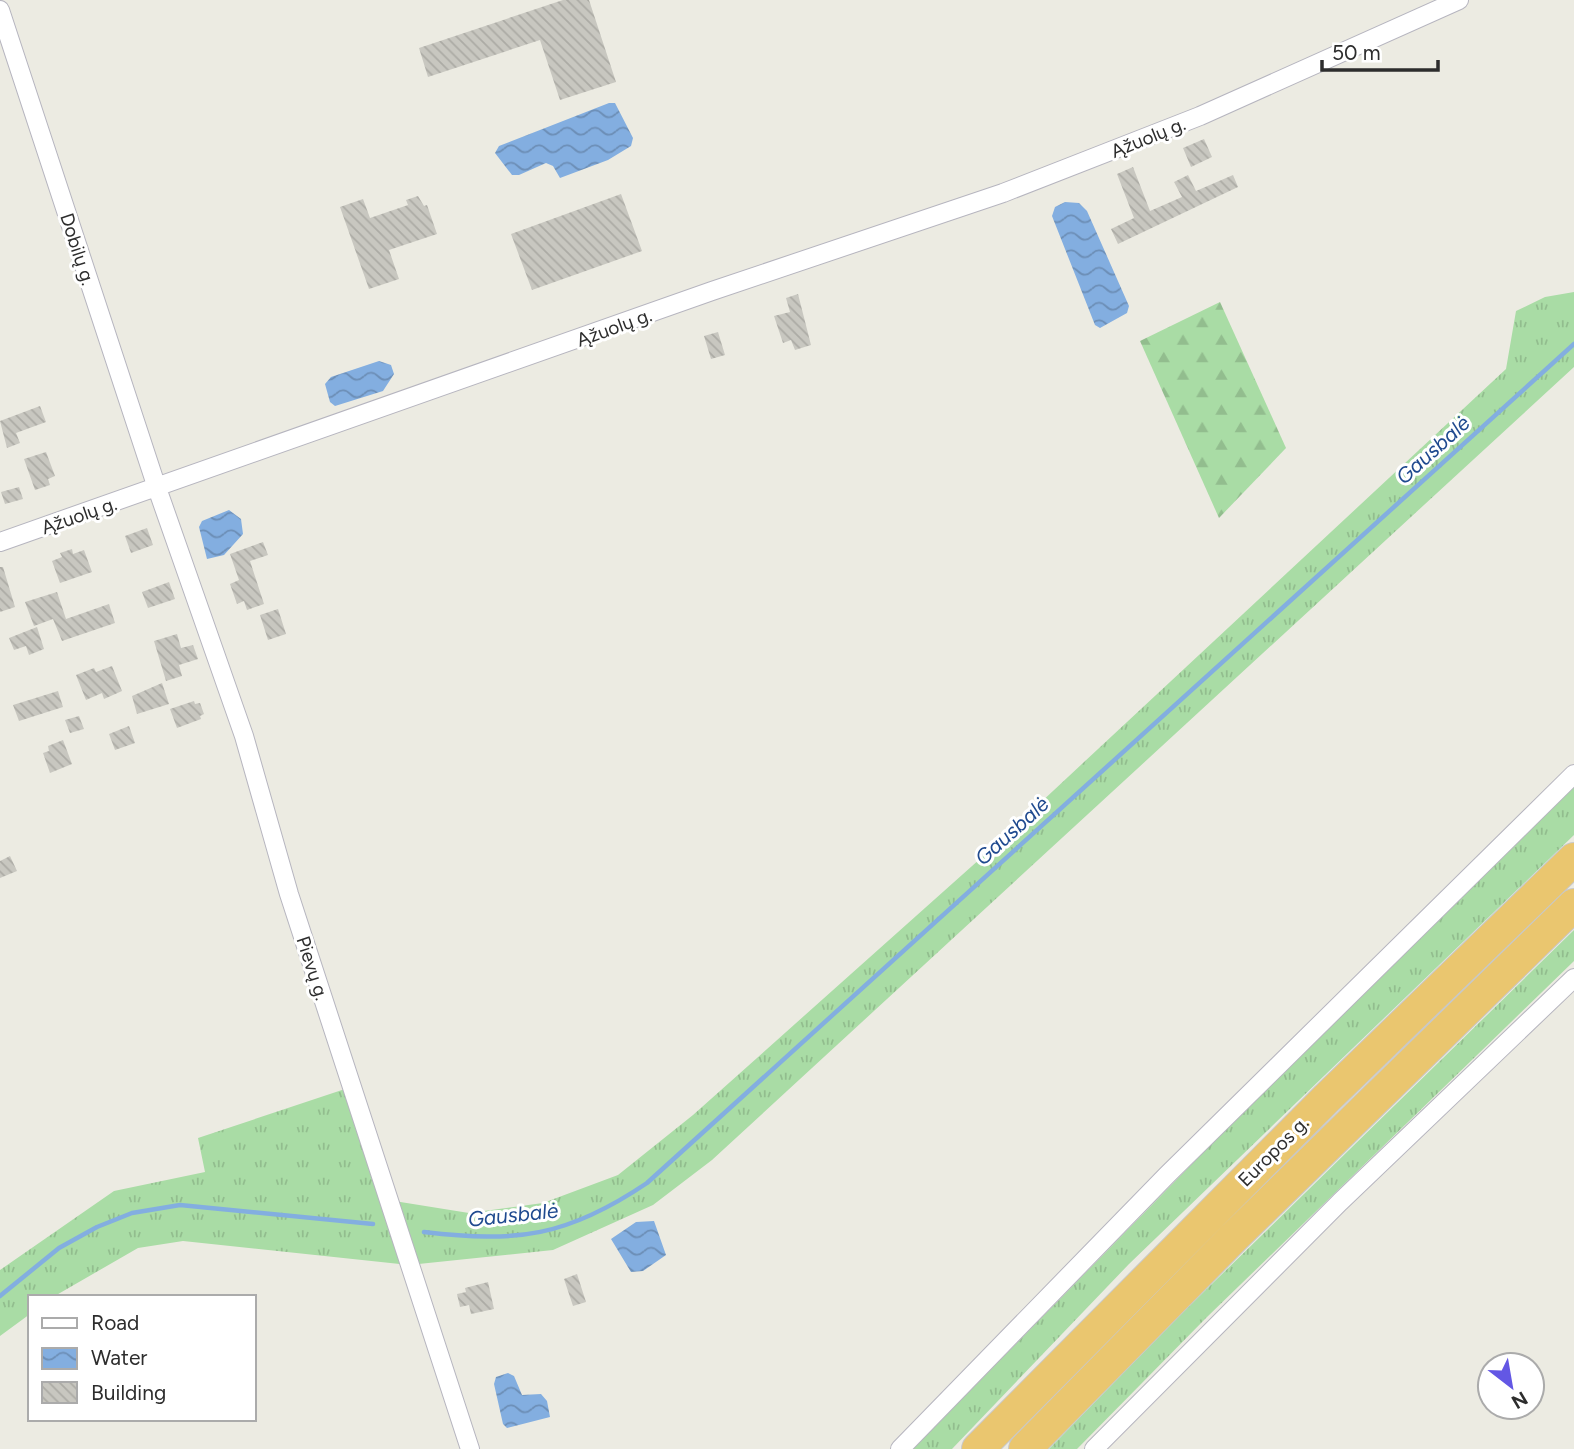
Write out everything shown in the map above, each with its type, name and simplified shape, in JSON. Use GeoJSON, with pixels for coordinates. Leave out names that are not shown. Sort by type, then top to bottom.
{"type":"FeatureCollection","features":[{"type":"Feature","properties":{"kind":"highway","name":"Europos g."},"geometry":{"type":"LineString","coordinates":[[978,1449],[1316,1108],[1574,859]]}},
{"type":"Feature","properties":{"kind":"highway","name":"Europos g."},"geometry":{"type":"LineString","coordinates":[[1025,1449],[1332,1140],[1574,905]]}},
{"type":"Feature","properties":{"kind":"street","name":"Ąžuolų g."},"geometry":{"type":"LineString","coordinates":[[0,542],[712,291],[1003,193],[1225,105],[1459,0]]}},
{"type":"Feature","properties":{"kind":"street","name":"Dobilų g."},"geometry":{"type":"LineString","coordinates":[[0,10],[157,488]]}},
{"type":"Feature","properties":{"kind":"street","name":"Pievų g."},"geometry":{"type":"LineString","coordinates":[[157,488],[240,725],[289,894],[470,1449]]}},
{"type":"Feature","properties":{"kind":"street"},"geometry":{"type":"LineString","coordinates":[[901,1449],[1177,1165],[1574,774]]}},
{"type":"Feature","properties":{"kind":"street"},"geometry":{"type":"LineString","coordinates":[[1094,1449],[1322,1220],[1574,978]]}},
{"type":"Feature","properties":{"kind":"green space"},"geometry":{"type":"Polygon","coordinates":[[[1574,292],[1574,367],[712,1160],[653,1205],[553,1250],[409,1265],[183,1241],[138,1248],[56,1295],[28,1295],[28,1315],[0,1336],[0,1270],[114,1191],[205,1172],[198,1138],[351,1087],[388,1200],[469,1213],[543,1203],[618,1175],[693,1115],[981,858],[1506,369],[1516,311],[1545,297],[1574,292]]]}},
{"type":"Feature","properties":{"kind":"green space"},"geometry":{"type":"Polygon","coordinates":[[[1220,302],[1286,448],[1219,518],[1140,341],[1220,302]]]}},
{"type":"Feature","properties":{"kind":"green space"},"geometry":{"type":"Polygon","coordinates":[[[1574,787],[1574,835],[1129,1264],[952,1449],[913,1449],[1238,1117],[1574,787]]]}},
{"type":"Feature","properties":{"kind":"green space"},"geometry":{"type":"Polygon","coordinates":[[[1574,930],[1574,961],[1206,1318],[1077,1449],[1049,1449],[1175,1320],[1574,930]]]}},
{"type":"Feature","properties":{"kind":"water"},"geometry":{"type":"Polygon","coordinates":[[[615,103],[633,138],[631,146],[608,160],[560,178],[553,166],[546,163],[519,175],[512,175],[495,153],[499,146],[615,103]]]}},
{"type":"Feature","properties":{"kind":"water"},"geometry":{"type":"Polygon","coordinates":[[[1065,202],[1079,203],[1087,211],[1129,306],[1127,313],[1100,328],[1095,325],[1052,216],[1055,207],[1065,202]]]}},
{"type":"Feature","properties":{"kind":"water"},"geometry":{"type":"Polygon","coordinates":[[[379,361],[391,365],[394,374],[383,391],[335,406],[330,402],[325,384],[331,377],[379,361]]]}},
{"type":"Feature","properties":{"kind":"water"},"geometry":{"type":"Polygon","coordinates":[[[229,510],[241,519],[243,534],[224,555],[207,559],[199,527],[202,521],[229,510]]]}},
{"type":"Feature","properties":{"kind":"water"},"geometry":{"type":"Polygon","coordinates":[[[654,1221],[666,1255],[643,1271],[631,1272],[611,1239],[636,1222],[654,1221]]]}},
{"type":"Feature","properties":{"kind":"water"},"geometry":{"type":"Polygon","coordinates":[[[508,1373],[514,1376],[522,1395],[541,1394],[547,1401],[550,1417],[507,1428],[503,1424],[494,1384],[496,1377],[508,1373]]]}},
{"type":"Feature","properties":{"kind":"building"},"geometry":{"type":"Polygon","coordinates":[[[563,0],[589,0],[616,82],[560,100],[540,40],[428,77],[419,48],[563,0]]]}},
{"type":"Feature","properties":{"kind":"building"},"geometry":{"type":"Polygon","coordinates":[[[1204,139],[1212,157],[1191,167],[1183,148],[1204,139]]]}},
{"type":"Feature","properties":{"kind":"building"},"geometry":{"type":"Polygon","coordinates":[[[1133,167],[1150,211],[1182,197],[1174,182],[1188,175],[1196,191],[1233,175],[1238,187],[1118,244],[1111,229],[1134,218],[1117,174],[1133,167]]]}},
{"type":"Feature","properties":{"kind":"building"},"geometry":{"type":"Polygon","coordinates":[[[621,194],[642,251],[532,290],[511,234],[621,194]]]}},
{"type":"Feature","properties":{"kind":"building"},"geometry":{"type":"Polygon","coordinates":[[[418,196],[424,206],[427,205],[437,234],[389,250],[399,279],[369,289],[340,207],[363,199],[370,218],[408,205],[406,200],[418,196]]]}},
{"type":"Feature","properties":{"kind":"building"},"geometry":{"type":"Polygon","coordinates":[[[798,294],[811,345],[795,350],[791,340],[783,343],[774,316],[790,312],[786,298],[798,294]]]}},
{"type":"Feature","properties":{"kind":"building"},"geometry":{"type":"Polygon","coordinates":[[[718,332],[725,355],[711,359],[704,336],[718,332]]]}},
{"type":"Feature","properties":{"kind":"building"},"geometry":{"type":"Polygon","coordinates":[[[40,406],[46,422],[16,433],[20,443],[7,448],[0,421],[40,406]]]}},
{"type":"Feature","properties":{"kind":"building"},"geometry":{"type":"Polygon","coordinates":[[[46,452],[55,476],[48,479],[50,485],[35,490],[24,459],[46,452]]]}},
{"type":"Feature","properties":{"kind":"building"},"geometry":{"type":"Polygon","coordinates":[[[19,487],[23,499],[5,504],[1,492],[19,487]]]}},
{"type":"Feature","properties":{"kind":"building"},"geometry":{"type":"Polygon","coordinates":[[[147,528],[153,545],[131,553],[125,536],[147,528]]]}},
{"type":"Feature","properties":{"kind":"building"},"geometry":{"type":"Polygon","coordinates":[[[263,542],[268,555],[250,561],[264,604],[247,610],[244,601],[237,604],[230,584],[239,580],[230,554],[263,542]]]}},
{"type":"Feature","properties":{"kind":"building"},"geometry":{"type":"Polygon","coordinates":[[[72,549],[73,554],[84,550],[92,572],[60,583],[52,561],[62,557],[60,553],[72,549]]]}},
{"type":"Feature","properties":{"kind":"building"},"geometry":{"type":"Polygon","coordinates":[[[0,567],[3,567],[15,607],[0,612],[0,567]]]}},
{"type":"Feature","properties":{"kind":"building"},"geometry":{"type":"Polygon","coordinates":[[[169,582],[175,599],[148,608],[142,592],[169,582]]]}},
{"type":"Feature","properties":{"kind":"building"},"geometry":{"type":"Polygon","coordinates":[[[57,592],[66,619],[109,604],[115,623],[62,641],[53,619],[34,626],[25,602],[57,592]]]}},
{"type":"Feature","properties":{"kind":"building"},"geometry":{"type":"Polygon","coordinates":[[[278,609],[286,634],[268,640],[260,615],[278,609]]]}},
{"type":"Feature","properties":{"kind":"building"},"geometry":{"type":"Polygon","coordinates":[[[37,627],[44,649],[29,655],[26,646],[14,650],[9,638],[37,627]]]}},
{"type":"Feature","properties":{"kind":"building"},"geometry":{"type":"Polygon","coordinates":[[[177,634],[181,648],[193,645],[198,659],[179,665],[182,676],[166,681],[154,641],[177,634]]]}},
{"type":"Feature","properties":{"kind":"building"},"geometry":{"type":"Polygon","coordinates":[[[112,666],[122,691],[104,699],[102,693],[86,700],[76,675],[94,668],[96,672],[112,666]]]}},
{"type":"Feature","properties":{"kind":"building"},"geometry":{"type":"Polygon","coordinates":[[[162,683],[169,704],[137,714],[132,696],[162,683]]]}},
{"type":"Feature","properties":{"kind":"building"},"geometry":{"type":"Polygon","coordinates":[[[58,691],[63,707],[19,721],[13,705],[58,691]]]}},
{"type":"Feature","properties":{"kind":"building"},"geometry":{"type":"Polygon","coordinates":[[[194,701],[195,704],[200,703],[204,714],[200,716],[201,719],[177,728],[170,709],[194,701]]]}},
{"type":"Feature","properties":{"kind":"building"},"geometry":{"type":"Polygon","coordinates":[[[79,716],[84,729],[70,733],[65,720],[79,716]]]}},
{"type":"Feature","properties":{"kind":"building"},"geometry":{"type":"Polygon","coordinates":[[[129,726],[135,743],[115,750],[109,734],[129,726]]]}},
{"type":"Feature","properties":{"kind":"building"},"geometry":{"type":"Polygon","coordinates":[[[63,740],[72,764],[50,773],[43,753],[49,751],[48,746],[63,740]]]}},
{"type":"Feature","properties":{"kind":"building"},"geometry":{"type":"Polygon","coordinates":[[[10,856],[17,871],[0,878],[0,861],[10,856]]]}},
{"type":"Feature","properties":{"kind":"building"},"geometry":{"type":"Polygon","coordinates":[[[577,1274],[586,1302],[573,1306],[564,1279],[577,1274]]]}},
{"type":"Feature","properties":{"kind":"building"},"geometry":{"type":"Polygon","coordinates":[[[488,1282],[494,1309],[471,1314],[469,1305],[460,1307],[457,1294],[466,1292],[465,1288],[488,1282]]]}},
{"type":"Feature","properties":{"kind":"waterway","name":"Gausbalė"},"geometry":{"type":"LineString","coordinates":[[424,1232],[487,1237],[540,1232],[591,1215],[647,1183],[1574,344]]}},
{"type":"Feature","properties":{"kind":"waterway","name":"Gausbalė"},"geometry":{"type":"LineString","coordinates":[[0,1296],[59,1248],[97,1227],[132,1213],[180,1205],[373,1224]]}}]}
